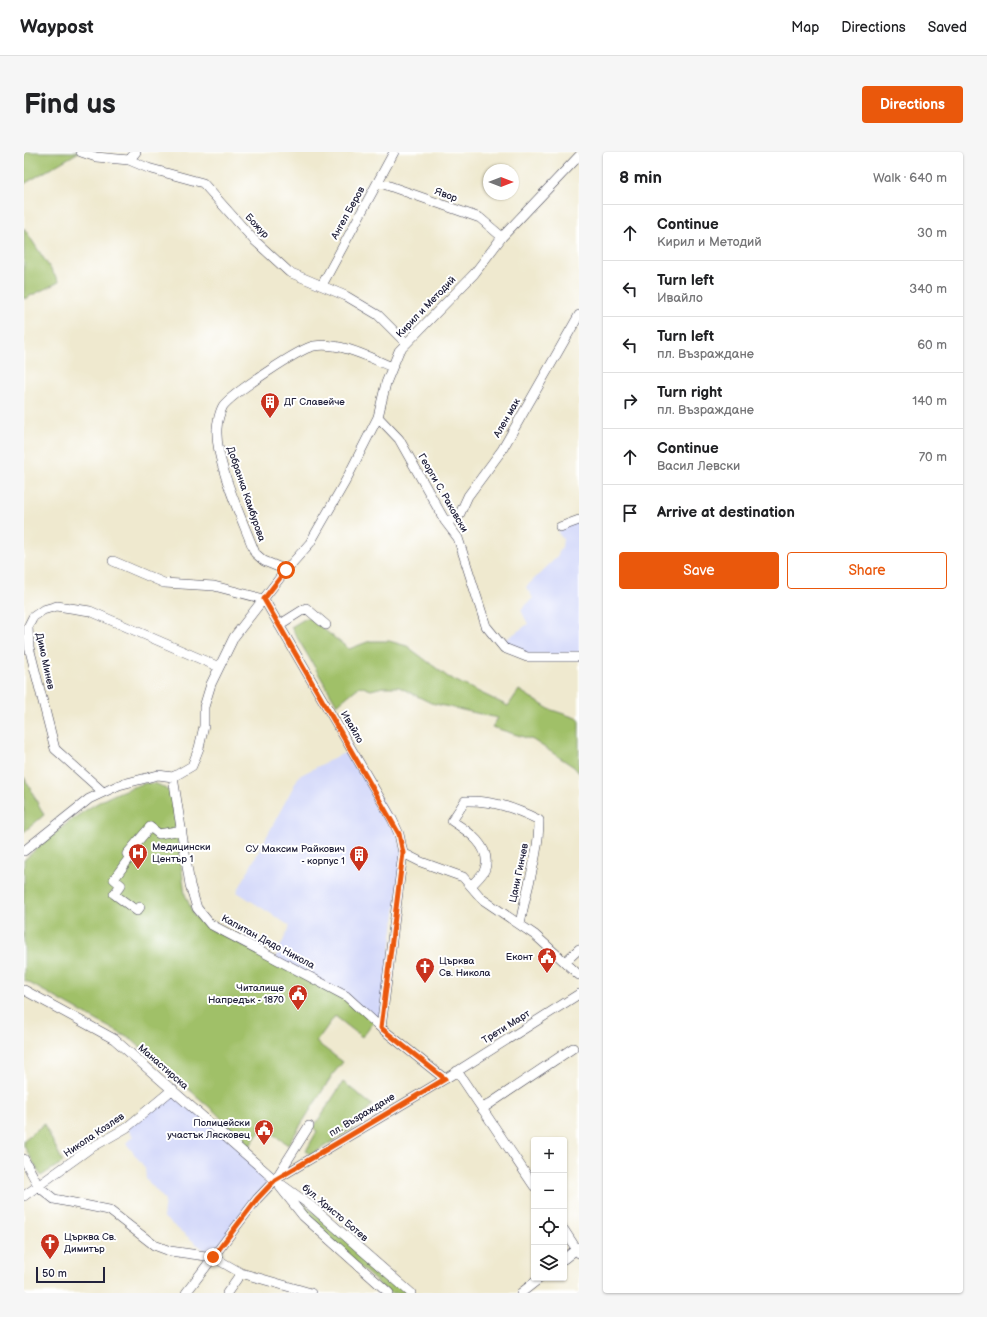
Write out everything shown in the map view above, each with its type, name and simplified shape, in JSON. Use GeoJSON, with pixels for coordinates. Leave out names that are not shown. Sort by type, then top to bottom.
{"type":"FeatureCollection","features":[{"type":"Feature","properties":{"kind":"street","name":"Божур"},"geometry":{"type":"LineString","coordinates":[[82,152],[96,157],[129,160],[148,168],[203,183],[252,239],[289,272],[346,296],[378,315],[406,343]]}},
{"type":"Feature","properties":{"kind":"street"},"geometry":{"type":"LineString","coordinates":[[129,160],[136,152]]}},
{"type":"Feature","properties":{"kind":"street","name":"Ангел Беров"},"geometry":{"type":"LineString","coordinates":[[322,285],[394,152]]}},
{"type":"Feature","properties":{"kind":"street","name":"Кирил и Методий"},"geometry":{"type":"LineString","coordinates":[[264,599],[310,542],[345,482],[378,417],[386,383],[399,351],[474,274],[502,238],[579,156]]}},
{"type":"Feature","properties":{"kind":"street","name":"Явор"},"geometry":{"type":"LineString","coordinates":[[378,182],[480,218],[502,238]]}},
{"type":"Feature","properties":{"kind":"street","name":"Ален мак"},"geometry":{"type":"LineString","coordinates":[[445,521],[458,518],[468,496],[502,450],[579,314]]}},
{"type":"Feature","properties":{"kind":"street","name":"Добранка Камбурова"},"geometry":{"type":"LineString","coordinates":[[286,570],[264,561],[255,553],[225,473],[218,447],[217,428],[223,406],[242,390],[286,359],[314,346],[341,347],[392,367]]}},
{"type":"Feature","properties":{"kind":"street","name":"Георги С. Раковски"},"geometry":{"type":"LineString","coordinates":[[378,417],[399,439],[445,521],[458,538],[486,626],[504,648],[527,656],[579,658]]}},
{"type":"Feature","properties":{"kind":"street"},"geometry":{"type":"LineString","coordinates":[[560,527],[579,520]]}},
{"type":"Feature","properties":{"kind":"street"},"geometry":{"type":"LineString","coordinates":[[24,851],[89,799],[119,785],[158,775],[173,777],[192,766],[199,748],[204,726],[204,707],[211,684],[234,637],[264,599],[214,586],[164,583],[113,561]]}},
{"type":"Feature","properties":{"kind":"street","name":"Ивайло"},"geometry":{"type":"LineString","coordinates":[[264,599],[392,819],[399,834],[403,853],[381,1028]]}},
{"type":"Feature","properties":{"kind":"street","name":"Димо Минев"},"geometry":{"type":"LineString","coordinates":[[103,792],[56,749],[30,647],[28,627],[33,617],[43,610],[58,606],[69,606],[90,612],[219,667]]}},
{"type":"Feature","properties":{"kind":"street"},"geometry":{"type":"LineString","coordinates":[[279,625],[306,608],[326,625]]}},
{"type":"Feature","properties":{"kind":"street","name":"Капитан Дядо Никола"},"geometry":{"type":"LineString","coordinates":[[173,777],[190,885],[196,908],[210,924],[346,996],[381,1028]]}},
{"type":"Feature","properties":{"kind":"street","name":"Цани Гинчев"},"geometry":{"type":"LineString","coordinates":[[471,886],[485,870],[486,858],[475,836],[452,821],[465,801],[485,801],[504,806],[539,820],[539,833],[531,879],[525,894],[520,924]]}},
{"type":"Feature","properties":{"kind":"street"},"geometry":{"type":"LineString","coordinates":[[140,907],[137,911],[114,894],[121,885],[114,879],[130,857],[127,854],[150,827],[159,834],[182,830]]}},
{"type":"Feature","properties":{"kind":"street","name":"Цани Гинчев"},"geometry":{"type":"LineString","coordinates":[[403,853],[421,862],[463,877],[482,898],[520,924],[566,961],[579,975]]}},
{"type":"Feature","properties":{"kind":"street"},"geometry":{"type":"LineString","coordinates":[[566,961],[579,949]]}},
{"type":"Feature","properties":{"kind":"street","name":"Манастирска"},"geometry":{"type":"LineString","coordinates":[[24,990],[114,1039],[173,1089],[275,1180]]}},
{"type":"Feature","properties":{"kind":"street","name":"Трети Март"},"geometry":{"type":"LineString","coordinates":[[445,1079],[579,994]]}},
{"type":"Feature","properties":{"kind":"street"},"geometry":{"type":"LineString","coordinates":[[381,1028],[445,1079]]}},
{"type":"Feature","properties":{"kind":"street"},"geometry":{"type":"LineString","coordinates":[[482,1109],[573,1048]]}},
{"type":"Feature","properties":{"kind":"street"},"geometry":{"type":"LineString","coordinates":[[457,1072],[531,1182]]}},
{"type":"Feature","properties":{"kind":"street","name":"пл. Възраждане"},"geometry":{"type":"LineString","coordinates":[[275,1180],[445,1079]]}},
{"type":"Feature","properties":{"kind":"street","name":"Никола Козлев"},"geometry":{"type":"LineString","coordinates":[[24,1196],[90,1150],[126,1128],[173,1089]]}},
{"type":"Feature","properties":{"kind":"street"},"geometry":{"type":"LineString","coordinates":[[186,1293],[257,1199],[275,1180],[309,1126]]}},
{"type":"Feature","properties":{"kind":"street"},"geometry":{"type":"LineString","coordinates":[[24,1159],[39,1186],[54,1199],[109,1210],[154,1245],[170,1251],[213,1257],[241,1273],[311,1293]]}},
{"type":"Feature","properties":{"kind":"street","name":"бул. Христо Ботев"},"geometry":{"type":"LineString","coordinates":[[275,1180],[303,1216],[389,1293]]}},
{"type":"Feature","properties":{"kind":"street","name":"бул. Христо Ботев"},"geometry":{"type":"LineString","coordinates":[[275,1180],[310,1205],[411,1293]]}},
{"type":"Feature","properties":{"kind":"street"},"geometry":{"type":"LineString","coordinates":[[567,1234],[578,1250],[567,1257]]}},
{"type":"Feature","properties":{"kind":"street"},"geometry":{"type":"LineString","coordinates":[[227,1293],[241,1273]]}},
{"type":"Feature","properties":{"kind":"street"},"geometry":{"type":"LineString","coordinates":[[521,1293],[536,1281]]}},
{"type":"Feature","properties":{"kind":"shaded area"},"geometry":{"type":"Polygon","coordinates":[[[579,520],[579,657],[527,657],[502,642],[528,624],[521,610],[533,598],[526,587],[556,558],[562,547],[563,539],[558,533],[560,527],[579,520]]]}},
{"type":"Feature","properties":{"kind":"shaded area"},"geometry":{"type":"Polygon","coordinates":[[[352,749],[392,819],[403,853],[380,1027],[275,958],[290,926],[237,892],[299,776],[352,749]]]}},
{"type":"Feature","properties":{"kind":"shaded area"},"geometry":{"type":"Polygon","coordinates":[[[173,1089],[275,1180],[213,1257],[163,1217],[165,1200],[146,1179],[145,1168],[126,1143],[133,1136],[126,1128],[173,1089]]]}},
{"type":"Feature","properties":{"kind":"green space"},"geometry":{"type":"Polygon","coordinates":[[[24,152],[79,152],[24,184],[24,152]]]}},
{"type":"Feature","properties":{"kind":"green space"},"geometry":{"type":"Polygon","coordinates":[[[24,228],[59,282],[24,299],[24,228]]]}},
{"type":"Feature","properties":{"kind":"green space"},"geometry":{"type":"Polygon","coordinates":[[[308,617],[349,649],[370,641],[389,641],[407,646],[448,677],[508,706],[519,690],[549,709],[579,719],[579,773],[574,767],[533,740],[492,727],[498,718],[431,703],[399,687],[383,687],[371,690],[360,686],[337,705],[291,627],[308,617]]]}},
{"type":"Feature","properties":{"kind":"green space"},"geometry":{"type":"Polygon","coordinates":[[[24,777],[44,815],[24,832],[24,777]]]}},
{"type":"Feature","properties":{"kind":"green space"},"geometry":{"type":"Polygon","coordinates":[[[146,783],[160,786],[172,795],[185,894],[194,916],[206,927],[346,996],[374,1021],[362,1037],[335,1016],[316,1042],[343,1062],[333,1074],[288,1145],[263,1127],[249,1147],[215,1112],[132,1040],[24,980],[24,860],[52,835],[95,804],[128,789],[146,783]]]}},
{"type":"Feature","properties":{"kind":"green space"},"geometry":{"type":"Polygon","coordinates":[[[343,1082],[372,1105],[362,1116],[364,1121],[311,1155],[306,1151],[317,1131],[313,1128],[343,1082]]]}},
{"type":"Feature","properties":{"kind":"green space"},"geometry":{"type":"Polygon","coordinates":[[[44,1124],[63,1162],[41,1176],[24,1146],[24,1140],[44,1124]]]}},
{"type":"Feature","properties":{"kind":"green space"},"geometry":{"type":"Polygon","coordinates":[[[275,1180],[411,1293],[389,1293],[303,1216],[275,1180]]]}},
{"type":"Feature","properties":{"kind":"place","name":"ДГ Славейче"},"geometry":{"type":"Point","coordinates":[270,419]}},
{"type":"Feature","properties":{"kind":"place","name":"Медицински Център 1"},"geometry":{"type":"Point","coordinates":[138,870]}},
{"type":"Feature","properties":{"kind":"place","name":"СУ Максим Райкович - корпус 1"},"geometry":{"type":"Point","coordinates":[359,872]}},
{"type":"Feature","properties":{"kind":"place","name":"Еконт"},"geometry":{"type":"Point","coordinates":[547,974]}},
{"type":"Feature","properties":{"kind":"place","name":"Църква Св. Никола"},"geometry":{"type":"Point","coordinates":[425,984]}},
{"type":"Feature","properties":{"kind":"place","name":"Читалище Напредък - 1870"},"geometry":{"type":"Point","coordinates":[298,1011]}},
{"type":"Feature","properties":{"kind":"place","name":"Полицейски участък Лясковец"},"geometry":{"type":"Point","coordinates":[264,1146]}},
{"type":"Feature","properties":{"kind":"place","name":"Църква Св. Димитър"},"geometry":{"type":"Point","coordinates":[50,1260]}},
{"type":"Feature","properties":{"kind":"route"},"geometry":{"type":"LineString","coordinates":[[213,1257],[257,1199],[275,1180],[445,1079],[381,1028],[403,853],[399,834],[392,819],[264,599],[286,570]]}}]}
